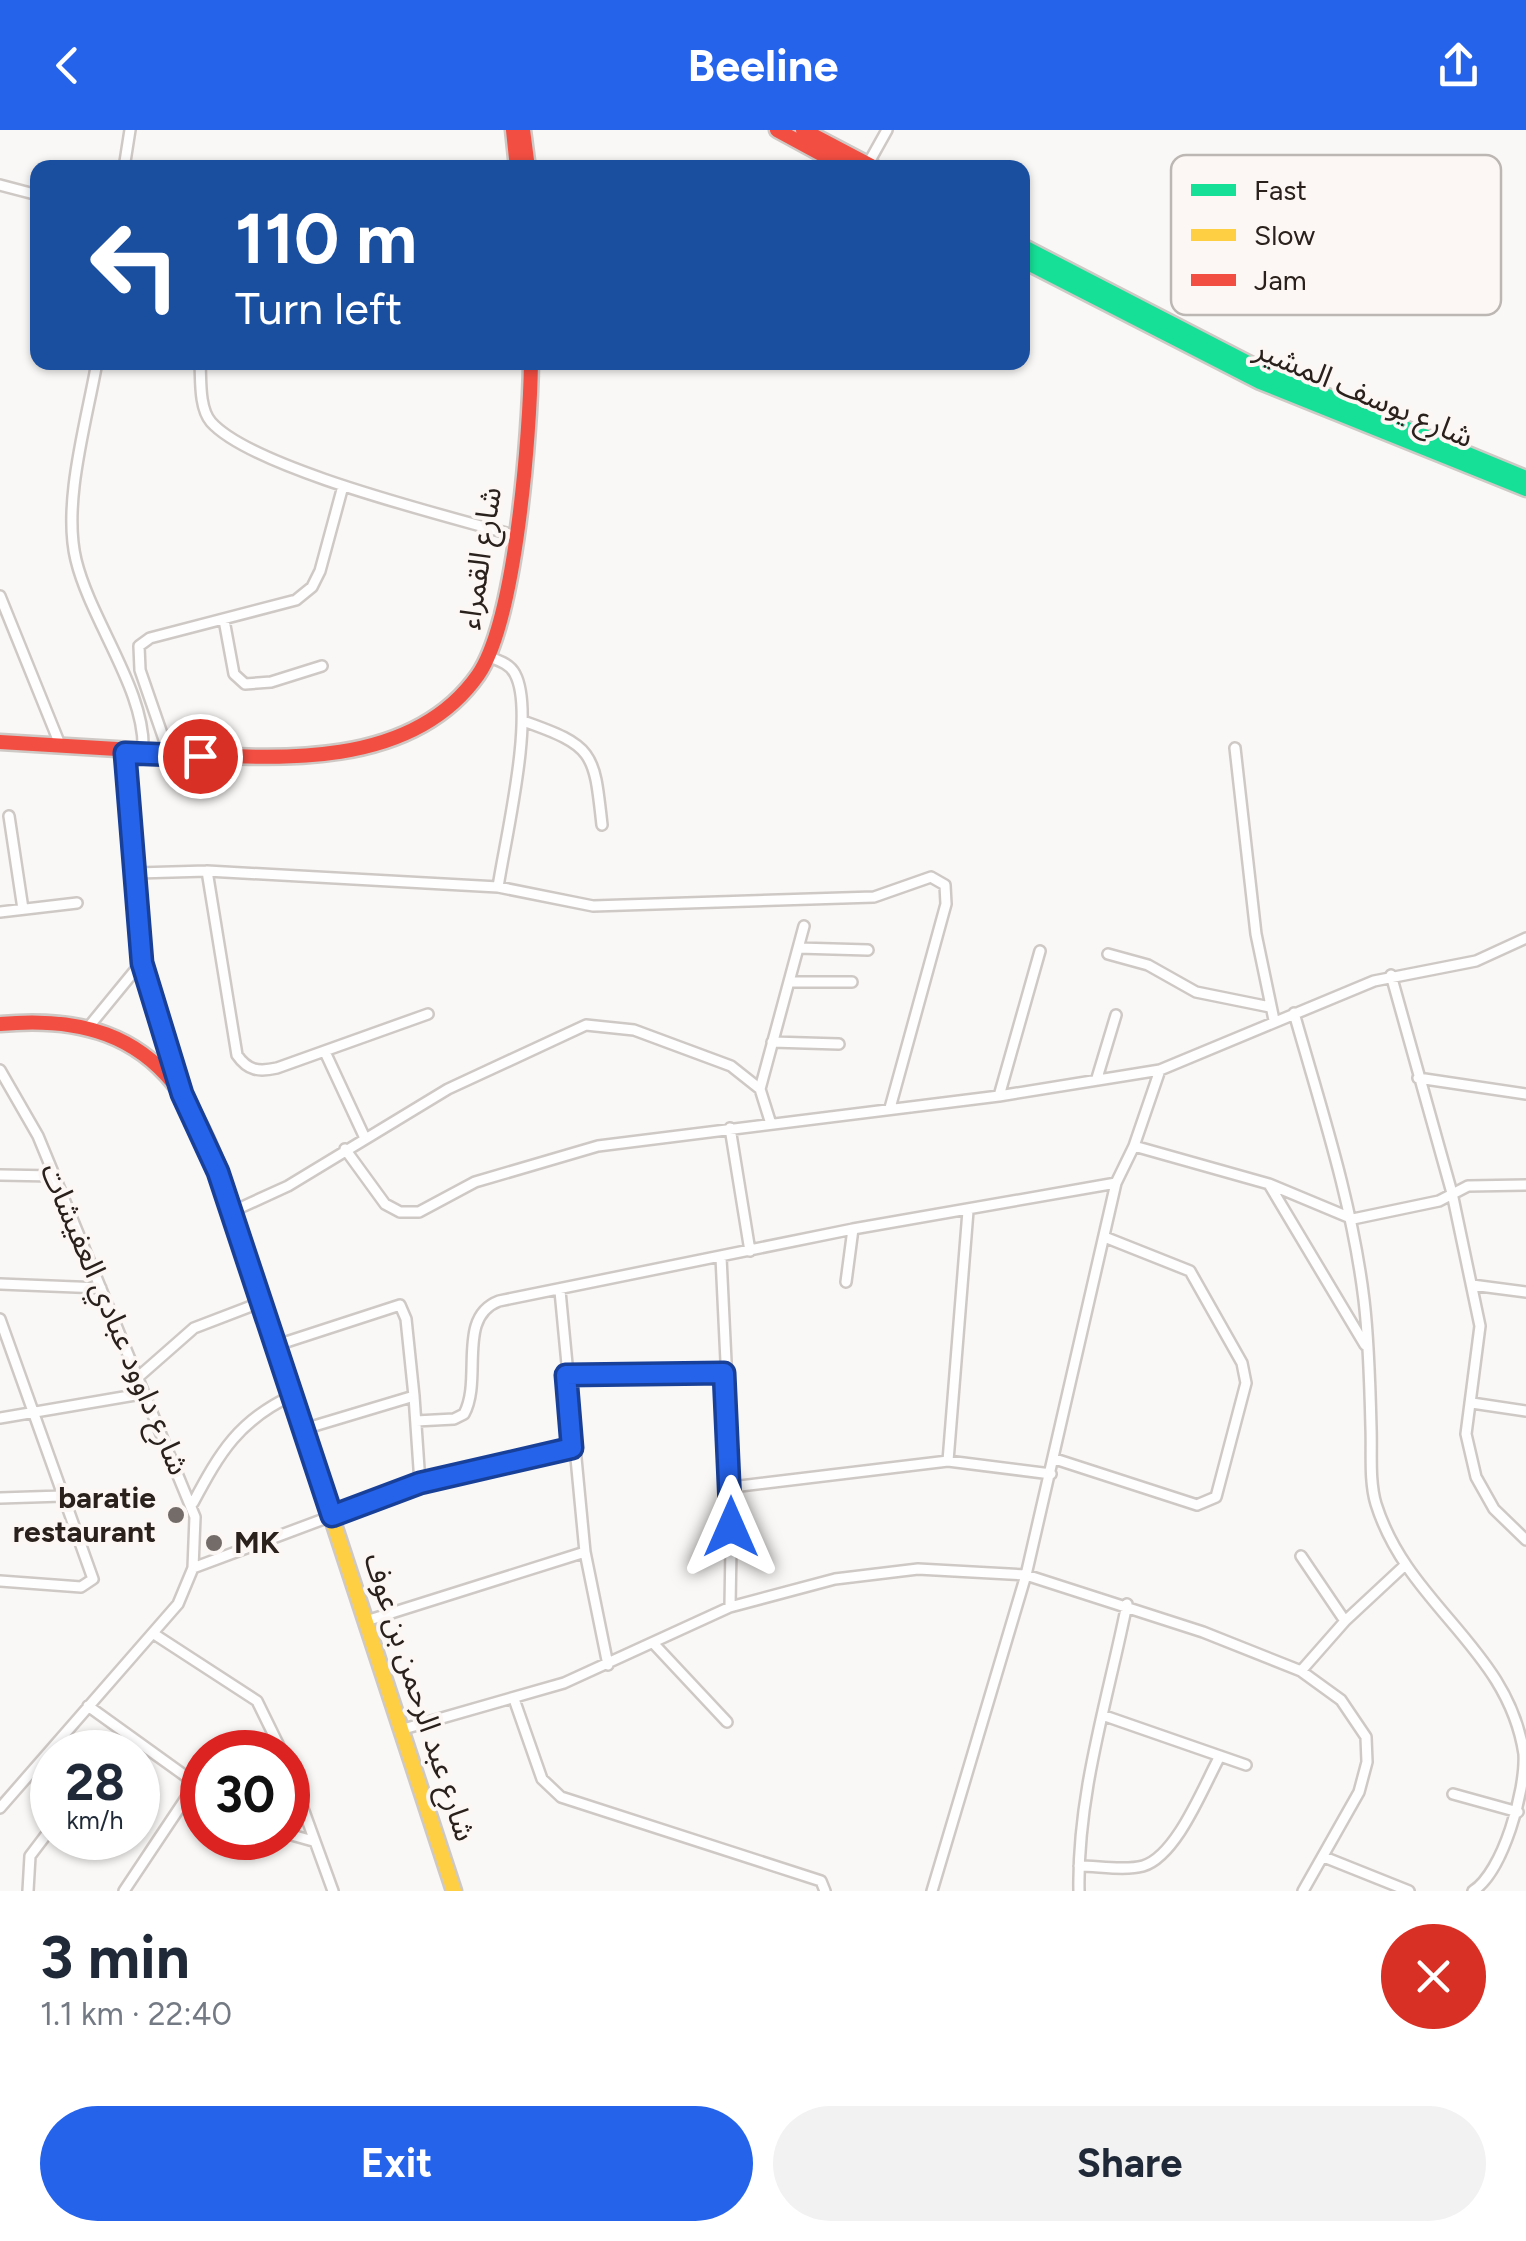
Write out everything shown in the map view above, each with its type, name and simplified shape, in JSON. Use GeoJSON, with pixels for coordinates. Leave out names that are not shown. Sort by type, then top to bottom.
{"type":"FeatureCollection","features":[{"type":"Feature","properties":{"kind":"street"},"geometry":{"type":"LineString","coordinates":[[125,160],[130,130]]}},
{"type":"Feature","properties":{"kind":"street"},"geometry":{"type":"LineString","coordinates":[[512,130],[516,160]]}},
{"type":"Feature","properties":{"kind":"street"},"geometry":{"type":"LineString","coordinates":[[523,130],[527,160]]}},
{"type":"Feature","properties":{"kind":"street"},"geometry":{"type":"LineString","coordinates":[[777,130],[832,160]]}},
{"type":"Feature","properties":{"kind":"street"},"geometry":{"type":"LineString","coordinates":[[803,130],[860,160]]}},
{"type":"Feature","properties":{"kind":"street"},"geometry":{"type":"LineString","coordinates":[[874,160],[886,130]]}},
{"type":"Feature","properties":{"kind":"street"},"geometry":{"type":"LineString","coordinates":[[0,185],[30,193]]}},
{"type":"Feature","properties":{"kind":"street","name":"شارع يوسف المشير"},"geometry":{"type":"LineString","coordinates":[[1030,250],[1252,366],[1526,478]]}},
{"type":"Feature","properties":{"kind":"street","name":"شارع يوسف المشير"},"geometry":{"type":"LineString","coordinates":[[1030,264],[1260,382],[1526,489]]}},
{"type":"Feature","properties":{"kind":"street"},"geometry":{"type":"LineString","coordinates":[[96,370],[72,509],[74,556],[87,600],[140,715],[143,753]]}},
{"type":"Feature","properties":{"kind":"street"},"geometry":{"type":"LineString","coordinates":[[201,370],[205,412],[211,422],[230,436],[343,486],[514,536]]}},
{"type":"Feature","properties":{"kind":"street","name":"شارع القمراء"},"geometry":{"type":"LineString","coordinates":[[0,742],[125,753],[292,760],[367,746],[410,729],[449,705],[489,658],[505,614],[532,370]]}},
{"type":"Feature","properties":{"kind":"street"},"geometry":{"type":"LineString","coordinates":[[170,754],[140,670],[139,646],[150,638],[296,600],[312,587],[343,486]]}},
{"type":"Feature","properties":{"kind":"street"},"geometry":{"type":"LineString","coordinates":[[0,596],[61,747]]}},
{"type":"Feature","properties":{"kind":"street"},"geometry":{"type":"LineString","coordinates":[[224,620],[234,674],[244,684],[271,682],[322,666]]}},
{"type":"Feature","properties":{"kind":"street"},"geometry":{"type":"LineString","coordinates":[[489,658],[504,663],[517,678],[524,721],[498,887]]}},
{"type":"Feature","properties":{"kind":"street"},"geometry":{"type":"LineString","coordinates":[[524,721],[568,738],[585,751],[596,768],[602,825]]}},
{"type":"Feature","properties":{"kind":"street"},"geometry":{"type":"LineString","coordinates":[[1235,748],[1256,934],[1274,1020]]}},
{"type":"Feature","properties":{"kind":"street"},"geometry":{"type":"LineString","coordinates":[[125,753],[142,963],[182,1094]]}},
{"type":"Feature","properties":{"kind":"street"},"geometry":{"type":"LineString","coordinates":[[9,816],[23,908]]}},
{"type":"Feature","properties":{"kind":"street"},"geometry":{"type":"LineString","coordinates":[[207,870],[237,1055],[244,1065],[263,1071],[428,1014]]}},
{"type":"Feature","properties":{"kind":"street"},"geometry":{"type":"LineString","coordinates":[[137,874],[207,870],[498,887],[592,906],[874,897],[920,878],[940,880],[947,892],[946,904],[890,1108]]}},
{"type":"Feature","properties":{"kind":"street"},"geometry":{"type":"LineString","coordinates":[[0,912],[76,903]]}},
{"type":"Feature","properties":{"kind":"street"},"geometry":{"type":"LineString","coordinates":[[770,1124],[760,1090],[804,926]]}},
{"type":"Feature","properties":{"kind":"street"},"geometry":{"type":"LineString","coordinates":[[345,1150],[385,1204],[408,1214],[476,1182],[564,1154],[730,1128],[999,1096],[1160,1070],[1391,974],[1476,961],[1526,938]]}},
{"type":"Feature","properties":{"kind":"street"},"geometry":{"type":"LineString","coordinates":[[798,948],[868,950]]}},
{"type":"Feature","properties":{"kind":"street"},"geometry":{"type":"LineString","coordinates":[[999,1096],[1040,951]]}},
{"type":"Feature","properties":{"kind":"street"},"geometry":{"type":"LineString","coordinates":[[1108,954],[1148,965],[1196,992],[1270,1008]]}},
{"type":"Feature","properties":{"kind":"street"},"geometry":{"type":"LineString","coordinates":[[90,1024],[142,963]]}},
{"type":"Feature","properties":{"kind":"street"},"geometry":{"type":"LineString","coordinates":[[1391,974],[1452,1192],[1480,1326],[1466,1434],[1476,1477],[1494,1509],[1526,1540]]}},
{"type":"Feature","properties":{"kind":"street"},"geometry":{"type":"LineString","coordinates":[[788,982],[852,982]]}},
{"type":"Feature","properties":{"kind":"street"},"geometry":{"type":"LineString","coordinates":[[1294,1013],[1352,1220],[1367,1348],[1374,1499],[1404,1567],[1476,1650],[1512,1704],[1525,1759],[1518,1812],[1493,1874],[1473,1891]]}},
{"type":"Feature","properties":{"kind":"street"},"geometry":{"type":"LineString","coordinates":[[1097,1078],[1116,1015]]}},
{"type":"Feature","properties":{"kind":"street","name":"شارع عبد الرحمن بن عوف"},"geometry":{"type":"LineString","coordinates":[[0,1024],[56,1018],[90,1024],[144,1056],[182,1094],[206,1141],[277,1345],[454,1891]]}},
{"type":"Feature","properties":{"kind":"street"},"geometry":{"type":"LineString","coordinates":[[230,1212],[288,1186],[364,1136],[448,1089],[586,1025],[608,1025],[671,1041],[732,1066],[760,1090]]}},
{"type":"Feature","properties":{"kind":"street"},"geometry":{"type":"LineString","coordinates":[[772,1042],[839,1044]]}},
{"type":"Feature","properties":{"kind":"street"},"geometry":{"type":"LineString","coordinates":[[325,1052],[364,1136]]}},
{"type":"Feature","properties":{"kind":"street","name":"شارع داوود عبادي العفيشات"},"geometry":{"type":"LineString","coordinates":[[0,1070],[38,1136],[140,1394],[192,1503],[193,1568],[178,1604],[154,1634],[0,1808]]}},
{"type":"Feature","properties":{"kind":"street"},"geometry":{"type":"LineString","coordinates":[[932,1891],[1026,1575],[1107,1238],[1116,1183],[1134,1146],[1160,1070]]}},
{"type":"Feature","properties":{"kind":"street"},"geometry":{"type":"LineString","coordinates":[[1418,1078],[1526,1094]]}},
{"type":"Feature","properties":{"kind":"street"},"geometry":{"type":"LineString","coordinates":[[730,1128],[750,1251]]}},
{"type":"Feature","properties":{"kind":"street"},"geometry":{"type":"LineString","coordinates":[[1134,1146],[1269,1184],[1352,1220],[1439,1201],[1468,1186],[1526,1185]]}},
{"type":"Feature","properties":{"kind":"street"},"geometry":{"type":"LineString","coordinates":[[0,1175],[54,1176]]}},
{"type":"Feature","properties":{"kind":"street"},"geometry":{"type":"LineString","coordinates":[[416,1421],[464,1414],[472,1388],[476,1319],[482,1308],[853,1229],[968,1212],[1116,1183]]}},
{"type":"Feature","properties":{"kind":"street"},"geometry":{"type":"LineString","coordinates":[[1269,1184],[1367,1348]]}},
{"type":"Feature","properties":{"kind":"street"},"geometry":{"type":"LineString","coordinates":[[948,1461],[968,1212]]}},
{"type":"Feature","properties":{"kind":"street"},"geometry":{"type":"LineString","coordinates":[[846,1282],[853,1229]]}},
{"type":"Feature","properties":{"kind":"street"},"geometry":{"type":"LineString","coordinates":[[1055,1459],[1207,1504],[1216,1497],[1246,1383],[1242,1363],[1190,1271],[1107,1238]]}},
{"type":"Feature","properties":{"kind":"street"},"geometry":{"type":"LineString","coordinates":[[720,1257],[732,1487],[730,1607]]}},
{"type":"Feature","properties":{"kind":"street"},"geometry":{"type":"LineString","coordinates":[[0,1284],[101,1288]]}},
{"type":"Feature","properties":{"kind":"street"},"geometry":{"type":"LineString","coordinates":[[1472,1285],[1526,1292]]}},
{"type":"Feature","properties":{"kind":"street"},"geometry":{"type":"LineString","coordinates":[[560,1291],[572,1448],[585,1552],[608,1665]]}},
{"type":"Feature","properties":{"kind":"street"},"geometry":{"type":"LineString","coordinates":[[136,1379],[194,1328],[262,1302]]}},
{"type":"Feature","properties":{"kind":"street"},"geometry":{"type":"LineString","coordinates":[[277,1345],[400,1305],[406,1319],[420,1483]]}},
{"type":"Feature","properties":{"kind":"street"},"geometry":{"type":"LineString","coordinates":[[0,1319],[91,1574],[90,1584],[80,1587],[0,1581]]}},
{"type":"Feature","properties":{"kind":"street"},"geometry":{"type":"LineString","coordinates":[[566,1375],[724,1373]]}},
{"type":"Feature","properties":{"kind":"street"},"geometry":{"type":"LineString","coordinates":[[0,1418],[33,1416],[140,1394]]}},
{"type":"Feature","properties":{"kind":"street"},"geometry":{"type":"LineString","coordinates":[[192,1503],[210,1470],[249,1419],[292,1395]]}},
{"type":"Feature","properties":{"kind":"street"},"geometry":{"type":"LineString","coordinates":[[304,1429],[414,1396]]}},
{"type":"Feature","properties":{"kind":"street"},"geometry":{"type":"LineString","coordinates":[[1472,1404],[1526,1411]]}},
{"type":"Feature","properties":{"kind":"street"},"geometry":{"type":"LineString","coordinates":[[193,1568],[420,1483],[572,1448]]}},
{"type":"Feature","properties":{"kind":"street"},"geometry":{"type":"LineString","coordinates":[[732,1487],[948,1461],[1051,1474]]}},
{"type":"Feature","properties":{"kind":"street"},"geometry":{"type":"LineString","coordinates":[[0,1498],[62,1496]]}},
{"type":"Feature","properties":{"kind":"street"},"geometry":{"type":"LineString","coordinates":[[366,1621],[585,1552]]}},
{"type":"Feature","properties":{"kind":"street"},"geometry":{"type":"LineString","coordinates":[[1301,1556],[1345,1621]]}},
{"type":"Feature","properties":{"kind":"street"},"geometry":{"type":"LineString","coordinates":[[1301,1671],[1345,1621],[1404,1567]]}},
{"type":"Feature","properties":{"kind":"street"},"geometry":{"type":"LineString","coordinates":[[400,1730],[514,1700],[608,1665],[730,1607],[835,1579],[918,1569],[1026,1575],[1128,1604],[1301,1671],[1341,1700],[1366,1736],[1367,1762],[1359,1792],[1303,1891]]}},
{"type":"Feature","properties":{"kind":"street"},"geometry":{"type":"LineString","coordinates":[[1080,1891],[1086,1794],[1128,1604]]}},
{"type":"Feature","properties":{"kind":"street"},"geometry":{"type":"LineString","coordinates":[[154,1634],[257,1701],[271,1730]]}},
{"type":"Feature","properties":{"kind":"street"},"geometry":{"type":"LineString","coordinates":[[654,1644],[727,1722]]}},
{"type":"Feature","properties":{"kind":"street"},"geometry":{"type":"LineString","coordinates":[[514,1700],[542,1779],[560,1797],[821,1881],[825,1891]]}},
{"type":"Feature","properties":{"kind":"street"},"geometry":{"type":"LineString","coordinates":[[88,1706],[119,1730]]}},
{"type":"Feature","properties":{"kind":"street"},"geometry":{"type":"LineString","coordinates":[[1104,1716],[1246,1765]]}},
{"type":"Feature","properties":{"kind":"street"},"geometry":{"type":"LineString","coordinates":[[1079,1866],[1141,1867],[1156,1860],[1169,1847],[1220,1756]]}},
{"type":"Feature","properties":{"kind":"street"},"geometry":{"type":"LineString","coordinates":[[1453,1794],[1518,1812]]}},
{"type":"Feature","properties":{"kind":"street"},"geometry":{"type":"LineString","coordinates":[[124,1891],[180,1813]]}},
{"type":"Feature","properties":{"kind":"street"},"geometry":{"type":"LineString","coordinates":[[310,1830],[332,1891]]}},
{"type":"Feature","properties":{"kind":"street"},"geometry":{"type":"LineString","coordinates":[[310,1840],[314,1841]]}},
{"type":"Feature","properties":{"kind":"street"},"geometry":{"type":"LineString","coordinates":[[28,1891],[30,1856]]}},
{"type":"Feature","properties":{"kind":"street"},"geometry":{"type":"LineString","coordinates":[[1324,1857],[1409,1891]]}},
{"type":"Feature","properties":{"kind":"traffic: fast"},"geometry":{"type":"LineString","coordinates":[[1030,250],[1252,365],[1526,478]]}},
{"type":"Feature","properties":{"kind":"traffic: fast"},"geometry":{"type":"LineString","coordinates":[[1030,264],[1260,382],[1526,489]]}},
{"type":"Feature","properties":{"kind":"traffic: slow"},"geometry":{"type":"LineString","coordinates":[[251,1271],[454,1891]]}},
{"type":"Feature","properties":{"kind":"traffic: jam"},"geometry":{"type":"LineString","coordinates":[[513,130],[516,160]]}},
{"type":"Feature","properties":{"kind":"traffic: jam"},"geometry":{"type":"LineString","coordinates":[[523,130],[527,160]]}},
{"type":"Feature","properties":{"kind":"traffic: jam"},"geometry":{"type":"LineString","coordinates":[[777,130],[832,160]]}},
{"type":"Feature","properties":{"kind":"traffic: jam"},"geometry":{"type":"LineString","coordinates":[[803,130],[860,160]]}},
{"type":"Feature","properties":{"kind":"traffic: jam"},"geometry":{"type":"LineString","coordinates":[[0,742],[207,755],[292,756],[377,744],[415,729],[449,706],[478,675],[502,613],[524,478],[531,370]]}},
{"type":"Feature","properties":{"kind":"traffic: jam"},"geometry":{"type":"LineString","coordinates":[[0,1024],[60,1024],[109,1035],[147,1057],[177,1088],[200,1126],[219,1170],[251,1271]]}},
{"type":"Feature","properties":{"kind":"place","name":"baratie restaurant"},"geometry":{"type":"Point","coordinates":[176,1515]}},
{"type":"Feature","properties":{"kind":"place","name":"MK"},"geometry":{"type":"Point","coordinates":[214,1543]}},
{"type":"Feature","properties":{"kind":"route"},"geometry":{"type":"LineString","coordinates":[[200,756],[125,753],[142,963],[160,1030],[182,1094],[218,1172],[332,1516],[420,1483],[572,1448],[566,1375],[724,1373],[731,1527]]}}]}
